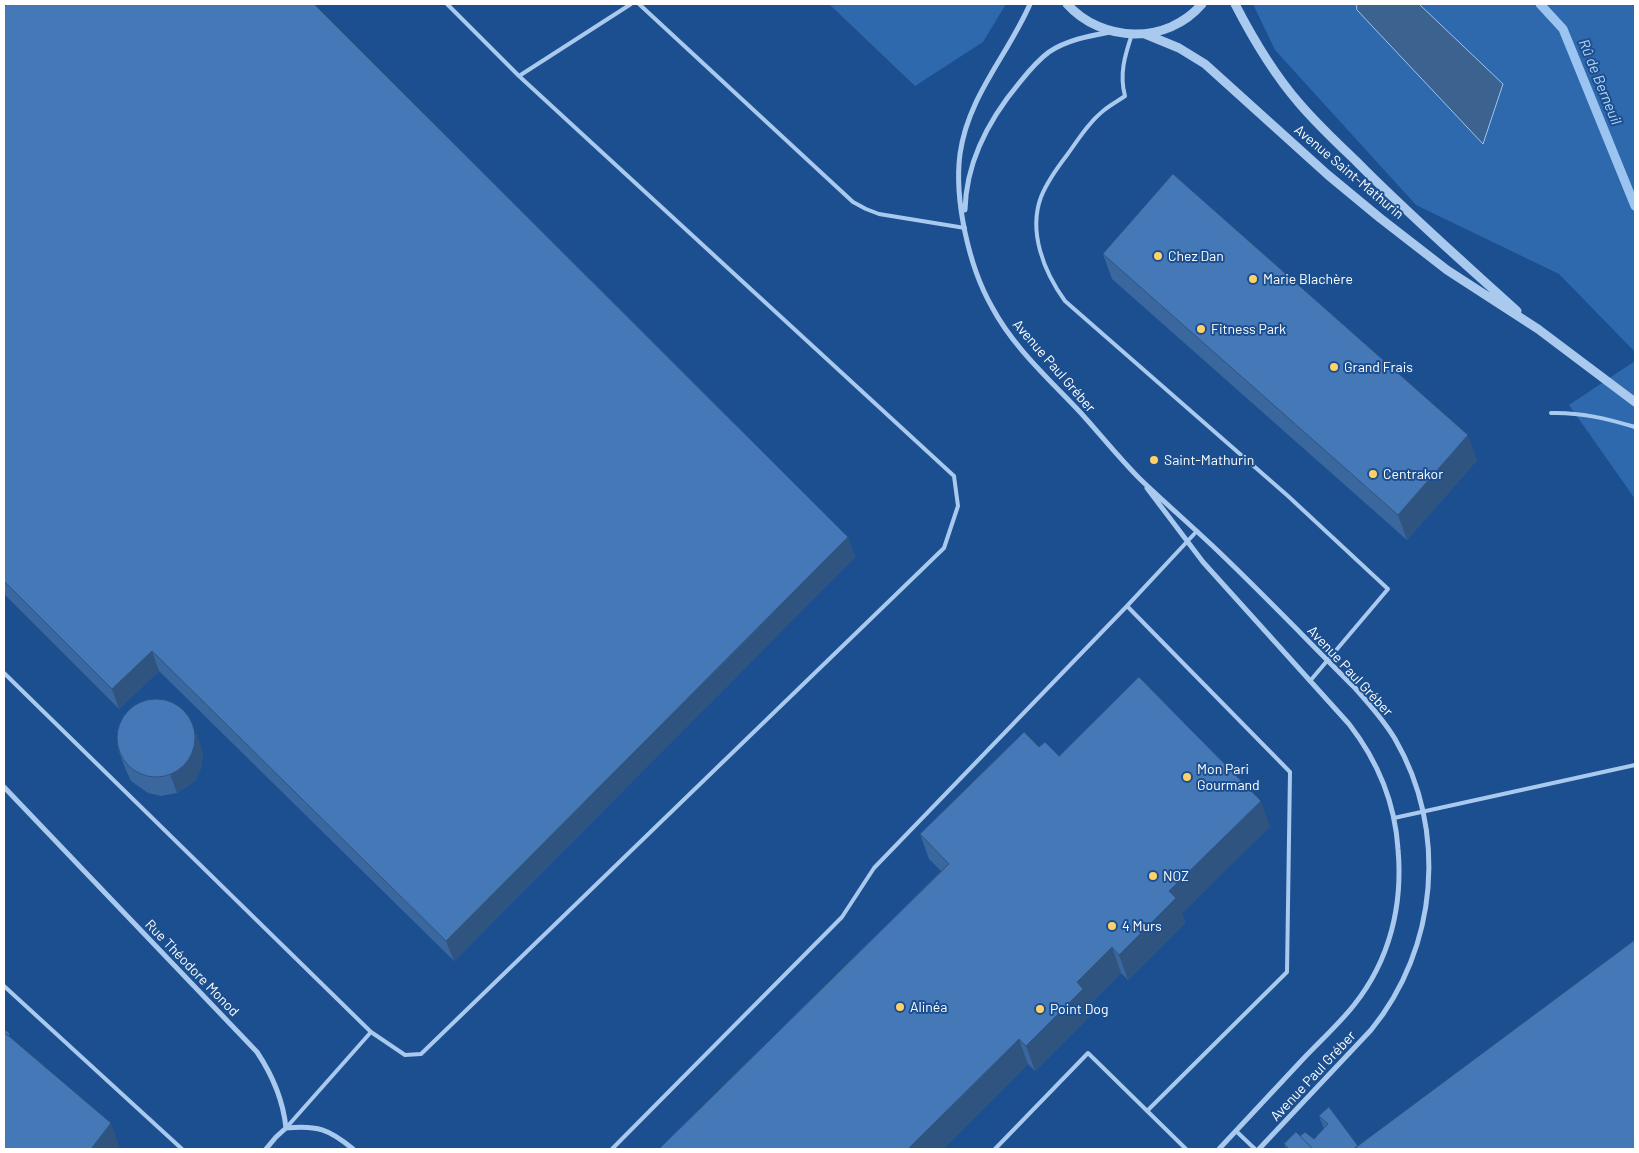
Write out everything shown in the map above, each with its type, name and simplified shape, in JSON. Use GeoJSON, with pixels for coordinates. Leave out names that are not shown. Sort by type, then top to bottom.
{"type":"FeatureCollection","features":[{"type":"Feature","properties":{"kind":"street","name":"Avenue Paul Gréber"},"geometry":{"type":"LineString","coordinates":[[1030,4],[1022,23],[986,81],[968,120],[963,138],[959,168],[965,228],[970,252],[978,278],[993,309],[1019,346],[1139,478],[1196,531],[1355,688],[1386,726],[1414,778],[1424,811],[1429,846],[1428,892],[1419,937],[1406,977],[1385,1013],[1371,1030],[1259,1149]]}},
{"type":"Feature","properties":{"kind":"street"},"geometry":{"type":"LineString","coordinates":[[1067,4],[1079,16],[1092,24],[1113,32],[1132,34],[1145,34],[1175,25],[1188,18],[1202,4]]}},
{"type":"Feature","properties":{"kind":"street","name":"Avenue Saint-Mathurin"},"geometry":{"type":"LineString","coordinates":[[1235,4],[1251,34],[1280,78],[1323,129],[1409,214],[1538,329]]}},
{"type":"Feature","properties":{"kind":"street","name":"Avenue Paul Gréber"},"geometry":{"type":"LineString","coordinates":[[965,228],[966,194],[974,159],[987,130],[1013,90],[1037,62],[1061,46],[1080,38],[1113,32]]}},
{"type":"Feature","properties":{"kind":"street","name":"Avenue Saint-Mathurin"},"geometry":{"type":"LineString","coordinates":[[1145,34],[1179,48],[1205,64],[1328,175],[1446,270],[1538,329],[1635,402]]}},
{"type":"Feature","properties":{"kind":"street","name":"Avenue Paul Gréber"},"geometry":{"type":"LineString","coordinates":[[1139,478],[1187,542],[1362,741],[1381,777],[1394,818],[1400,864],[1398,905],[1387,948],[1379,966],[1354,1005],[1219,1149]]}},
{"type":"Feature","properties":{"kind":"street","name":"Rue Théodore Monod"},"geometry":{"type":"LineString","coordinates":[[4,787],[257,1052],[269,1070],[277,1089],[284,1110],[286,1128]]}},
{"type":"Feature","properties":{"kind":"street"},"geometry":{"type":"LineString","coordinates":[[266,1149],[286,1128],[307,1126],[322,1129],[337,1136],[353,1149]]}},
{"type":"Feature","properties":{"kind":"lane"},"geometry":{"type":"LineString","coordinates":[[4,673],[371,1032],[405,1055],[421,1054],[944,548],[958,506],[954,476],[519,76],[447,4]]}},
{"type":"Feature","properties":{"kind":"lane"},"geometry":{"type":"LineString","coordinates":[[519,76],[631,4]]}},
{"type":"Feature","properties":{"kind":"lane"},"geometry":{"type":"LineString","coordinates":[[639,4],[853,202],[866,210],[879,214],[965,228]]}},
{"type":"Feature","properties":{"kind":"lane"},"geometry":{"type":"LineString","coordinates":[[1132,34],[1124,56],[1122,70],[1122,85],[1125,96],[1102,111],[1089,125],[1059,165],[1040,199],[1037,214],[1037,232],[1040,249],[1054,286],[1065,301],[1288,496],[1388,589],[1310,681]]}},
{"type":"Feature","properties":{"kind":"lane"},"geometry":{"type":"LineString","coordinates":[[1551,413],[1582,415],[1611,420],[1635,427]]}},
{"type":"Feature","properties":{"kind":"lane"},"geometry":{"type":"LineString","coordinates":[[612,1149],[842,917],[874,868],[1128,606],[1196,531]]}},
{"type":"Feature","properties":{"kind":"lane"},"geometry":{"type":"LineString","coordinates":[[1128,606],[1290,772],[1286,972],[1147,1111]]}},
{"type":"Feature","properties":{"kind":"lane"},"geometry":{"type":"LineString","coordinates":[[1394,818],[1635,765]]}},
{"type":"Feature","properties":{"kind":"lane"},"geometry":{"type":"LineString","coordinates":[[4,986],[182,1149]]}},
{"type":"Feature","properties":{"kind":"lane"},"geometry":{"type":"LineString","coordinates":[[286,1128],[371,1032]]}},
{"type":"Feature","properties":{"kind":"lane"},"geometry":{"type":"LineString","coordinates":[[995,1149],[1088,1053],[1186,1149]]}},
{"type":"Feature","properties":{"kind":"lane"},"geometry":{"type":"LineString","coordinates":[[1236,1131],[1255,1149]]}},
{"type":"Feature","properties":{"kind":"shaded area"},"geometry":{"type":"Polygon","coordinates":[[[829,4],[1006,4],[983,42],[915,86],[829,4]]]}},
{"type":"Feature","properties":{"kind":"shaded area"},"geometry":{"type":"Polygon","coordinates":[[[1253,4],[1635,4],[1635,352],[1559,274],[1416,205],[1275,50],[1253,4]]]}},
{"type":"Feature","properties":{"kind":"shaded area"},"geometry":{"type":"Polygon","coordinates":[[[1357,4],[1419,4],[1503,84],[1483,144],[1357,10],[1357,4]]]}},
{"type":"Feature","properties":{"kind":"shaded area"},"geometry":{"type":"Polygon","coordinates":[[[1635,361],[1635,499],[1569,405],[1635,361]]]}},
{"type":"Feature","properties":{"kind":"building"},"geometry":{"type":"Polygon","coordinates":[[[7,4],[314,4],[848,537],[446,941],[152,651],[112,689],[4,581],[4,7],[7,4]]]}},
{"type":"Feature","properties":{"kind":"building"},"geometry":{"type":"Polygon","coordinates":[[[1173,174],[1468,435],[1398,515],[1103,254],[1173,174]]]}},
{"type":"Feature","properties":{"kind":"building"},"geometry":{"type":"Polygon","coordinates":[[[1139,677],[1261,801],[1169,891],[1176,898],[1119,955],[1112,947],[1077,982],[1083,989],[1026,1046],[1019,1039],[908,1149],[659,1149],[949,864],[920,834],[1024,732],[1039,747],[1045,742],[1059,756],[1139,677]]]}},
{"type":"Feature","properties":{"kind":"building"},"geometry":{"type":"Polygon","coordinates":[[[156,699],[171,702],[183,711],[192,723],[195,738],[192,753],[183,765],[171,774],[156,777],[141,774],[129,765],[120,753],[117,738],[120,723],[129,711],[141,702],[156,699]]]}},
{"type":"Feature","properties":{"kind":"building"},"geometry":{"type":"Polygon","coordinates":[[[1635,940],[1635,1149],[1354,1149],[1635,940]]]}},
{"type":"Feature","properties":{"kind":"building"},"geometry":{"type":"Polygon","coordinates":[[[4,1029],[10,1034],[8,1036],[4,1032],[4,1029]]]}},
{"type":"Feature","properties":{"kind":"building"},"geometry":{"type":"Polygon","coordinates":[[[4,1032],[111,1123],[91,1149],[4,1149],[4,1032]]]}},
{"type":"Feature","properties":{"kind":"building"},"geometry":{"type":"Polygon","coordinates":[[[1329,1107],[1358,1146],[1354,1149],[1313,1149],[1300,1136],[1305,1132],[1314,1139],[1328,1124],[1319,1116],[1329,1107]]]}},
{"type":"Feature","properties":{"kind":"building"},"geometry":{"type":"Polygon","coordinates":[[[1296,1132],[1313,1149],[1289,1149],[1284,1144],[1296,1132]]]}},
{"type":"Feature","properties":{"kind":"waterway","name":"Rû de Berneuil"},"geometry":{"type":"LineString","coordinates":[[1540,4],[1563,29],[1635,206]]}},
{"type":"Feature","properties":{"kind":"place","name":"Chez Dan"},"geometry":{"type":"Point","coordinates":[1158,256]}},
{"type":"Feature","properties":{"kind":"place","name":"Marie Blachère"},"geometry":{"type":"Point","coordinates":[1253,279]}},
{"type":"Feature","properties":{"kind":"place","name":"Fitness Park"},"geometry":{"type":"Point","coordinates":[1201,329]}},
{"type":"Feature","properties":{"kind":"place","name":"Grand Frais"},"geometry":{"type":"Point","coordinates":[1334,367]}},
{"type":"Feature","properties":{"kind":"place","name":"Saint-Mathurin"},"geometry":{"type":"Point","coordinates":[1154,460]}},
{"type":"Feature","properties":{"kind":"place","name":"Centrakor"},"geometry":{"type":"Point","coordinates":[1373,474]}},
{"type":"Feature","properties":{"kind":"place","name":"Mon Pari Gourmand"},"geometry":{"type":"Point","coordinates":[1187,777]}},
{"type":"Feature","properties":{"kind":"place","name":"NOZ"},"geometry":{"type":"Point","coordinates":[1153,876]}},
{"type":"Feature","properties":{"kind":"place","name":"4 Murs"},"geometry":{"type":"Point","coordinates":[1112,926]}},
{"type":"Feature","properties":{"kind":"place","name":"Alinéa"},"geometry":{"type":"Point","coordinates":[900,1007]}},
{"type":"Feature","properties":{"kind":"place","name":"Point Dog"},"geometry":{"type":"Point","coordinates":[1040,1009]}}]}
